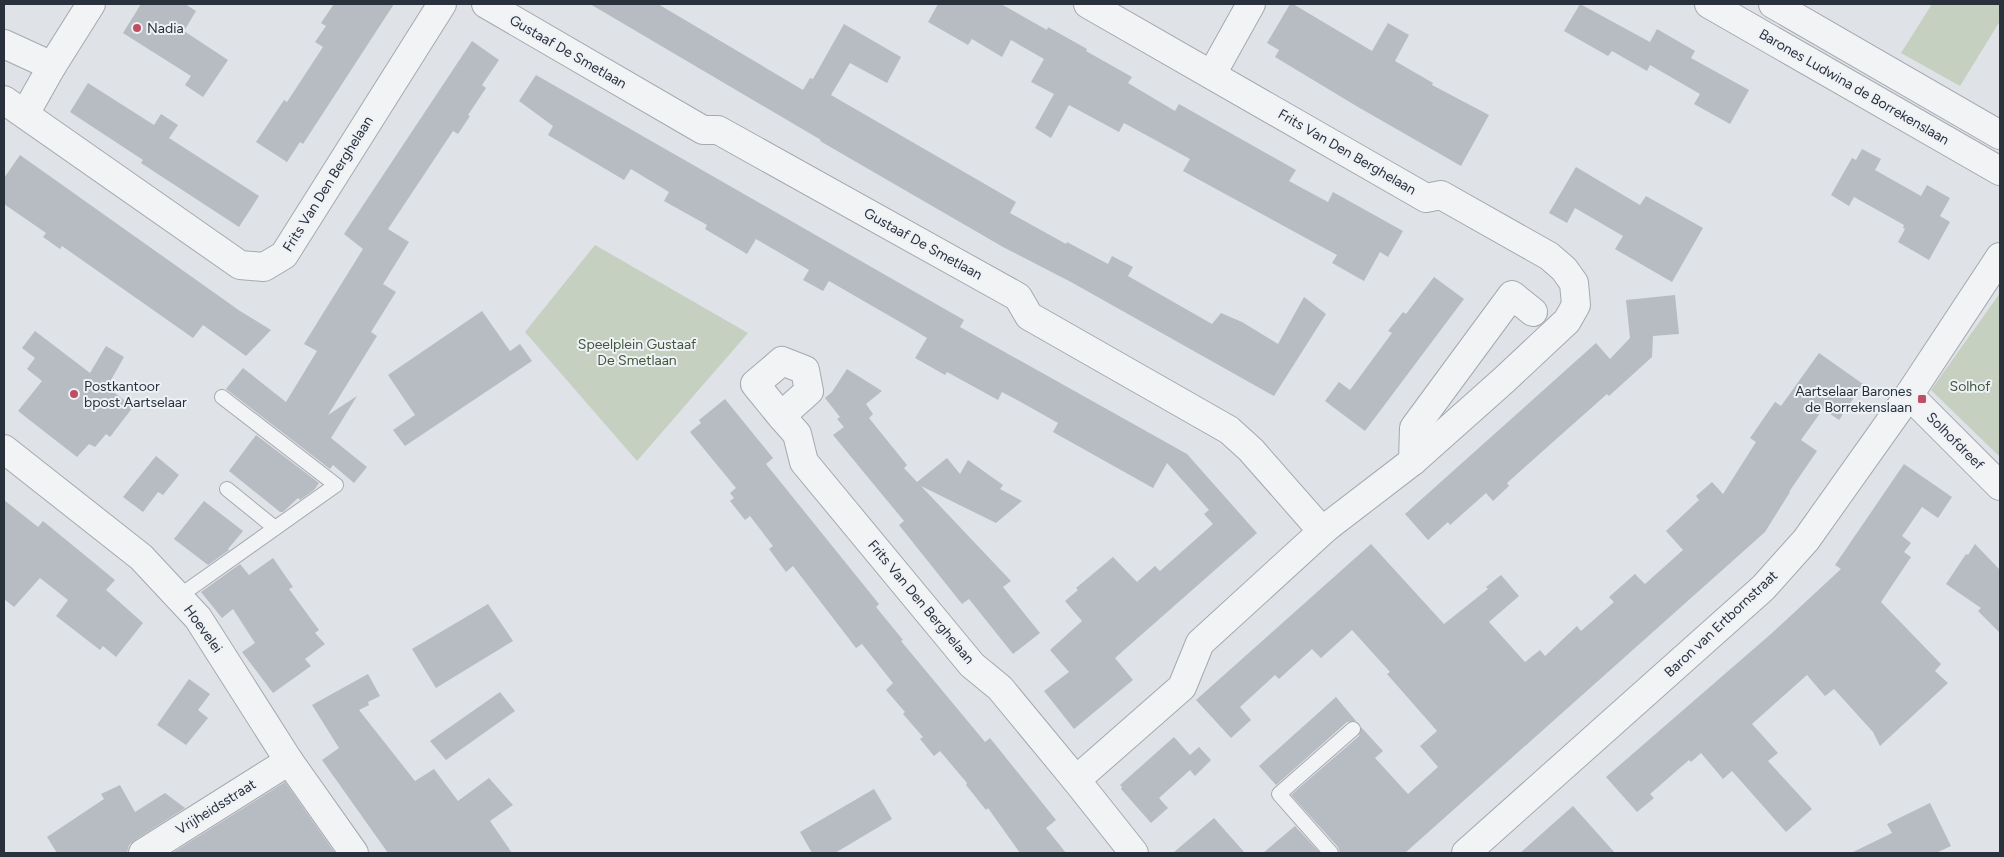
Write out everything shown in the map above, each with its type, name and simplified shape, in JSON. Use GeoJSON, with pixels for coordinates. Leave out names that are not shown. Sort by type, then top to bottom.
{"type":"FeatureCollection","features":[{"type":"Feature","properties":{"kind":"street"},"geometry":{"type":"LineString","coordinates":[[14,107],[52,66],[91,4]]}},
{"type":"Feature","properties":{"kind":"street","name":"Frits Van Den Berghelaan"},"geometry":{"type":"LineString","coordinates":[[14,107],[240,265],[264,267],[284,255],[442,4]]}},
{"type":"Feature","properties":{"kind":"street","name":"Gustaaf De Smetlaan"},"geometry":{"type":"LineString","coordinates":[[486,4],[703,130],[718,130],[1018,297],[1029,316],[1229,430],[1251,450],[1316,524],[1328,527]]}},
{"type":"Feature","properties":{"kind":"street","name":"Frits Van Den Berghelaan"},"geometry":{"type":"LineString","coordinates":[[1076,780],[1182,687],[1200,643],[1328,527],[1413,460],[1504,380],[1567,321],[1576,305],[1574,282],[1564,269],[1549,256],[1440,195],[1426,198],[1088,4]]}},
{"type":"Feature","properties":{"kind":"street"},"geometry":{"type":"LineString","coordinates":[[1212,74],[1251,4]]}},
{"type":"Feature","properties":{"kind":"street","name":"Barones Ludwina de Borrekenslaan"},"geometry":{"type":"LineString","coordinates":[[1708,4],[2000,171]]}},
{"type":"Feature","properties":{"kind":"street"},"geometry":{"type":"LineString","coordinates":[[1773,4],[2000,135]]}},
{"type":"Feature","properties":{"kind":"street"},"geometry":{"type":"LineString","coordinates":[[4,44],[52,66]]}},
{"type":"Feature","properties":{"kind":"street","name":"Baron van Ertbornstraat"},"geometry":{"type":"LineString","coordinates":[[1466,853],[1763,588],[1806,540],[1909,395],[2000,257]]}},
{"type":"Feature","properties":{"kind":"street"},"geometry":{"type":"LineString","coordinates":[[1413,460],[1414,428],[1512,295],[1533,312]]}},
{"type":"Feature","properties":{"kind":"street","name":"Solhofdreef"},"geometry":{"type":"LineString","coordinates":[[1909,395],[2000,486]]}},
{"type":"Feature","properties":{"kind":"street","name":"Frits Van Den Berghelaan"},"geometry":{"type":"LineString","coordinates":[[781,416],[797,434],[804,462],[972,665],[1000,688],[1134,853]]}},
{"type":"Feature","properties":{"kind":"street","name":"Hoevelei"},"geometry":{"type":"LineString","coordinates":[[4,449],[141,557],[198,618],[289,761],[354,853]]}},
{"type":"Feature","properties":{"kind":"street","name":"Vrijheidsstraat"},"geometry":{"type":"LineString","coordinates":[[143,853],[289,761]]}},
{"type":"Feature","properties":{"kind":"lane"},"geometry":{"type":"LineString","coordinates":[[178,597],[336,485],[222,397]]}},
{"type":"Feature","properties":{"kind":"lane"},"geometry":{"type":"LineString","coordinates":[[227,489],[275,528]]}},
{"type":"Feature","properties":{"kind":"lane"},"geometry":{"type":"LineString","coordinates":[[1330,853],[1279,794],[1353,728]]}},
{"type":"Feature","properties":{"kind":"green space"},"geometry":{"type":"Polygon","coordinates":[[[1932,4],[2000,4],[2000,21],[1960,86],[1901,53],[1932,4]]]}},
{"type":"Feature","properties":{"kind":"green space","name":"Speelplein Gustaaf De Smetlaan"},"geometry":{"type":"Polygon","coordinates":[[[595,245],[748,333],[637,461],[525,332],[595,245]]]}},
{"type":"Feature","properties":{"kind":"green space","name":"Solhof"},"geometry":{"type":"Polygon","coordinates":[[[2000,293],[2000,457],[1931,390],[2000,293]]]}},
{"type":"Feature","properties":{"kind":"building"},"geometry":{"type":"Polygon","coordinates":[[[141,4],[185,4],[196,11],[184,31],[228,60],[203,97],[185,85],[191,76],[123,33],[141,4]]]}},
{"type":"Feature","properties":{"kind":"building"},"geometry":{"type":"Polygon","coordinates":[[[334,4],[394,4],[303,144],[300,142],[287,162],[256,142],[284,100],[287,102],[323,47],[315,42],[326,26],[321,23],[334,4]]]}},
{"type":"Feature","properties":{"kind":"building"},"geometry":{"type":"Polygon","coordinates":[[[590,4],[658,4],[803,90],[810,78],[813,79],[844,24],[901,57],[887,83],[850,63],[831,95],[1016,202],[1010,213],[1066,244],[1067,242],[1108,264],[1112,256],[1133,267],[1128,276],[1212,324],[1221,313],[1242,322],[1278,344],[1304,297],[1326,314],[1274,396],[1071,282],[1003,247],[590,4]]]}},
{"type":"Feature","properties":{"kind":"building"},"geometry":{"type":"Polygon","coordinates":[[[938,4],[1001,4],[1047,30],[1048,27],[1087,49],[1086,51],[1132,77],[1128,83],[1175,111],[1179,104],[1296,170],[1289,181],[1328,202],[1333,192],[1403,231],[1388,257],[1380,252],[1364,281],[1332,263],[1337,255],[1183,171],[1190,159],[1124,123],[1119,132],[1069,105],[1051,138],[1035,128],[1054,94],[1031,82],[1044,59],[1011,40],[1002,57],[972,39],[968,45],[928,22],[938,4]]]}},
{"type":"Feature","properties":{"kind":"building"},"geometry":{"type":"Polygon","coordinates":[[[1290,4],[1372,51],[1388,23],[1409,35],[1395,61],[1433,83],[1432,85],[1489,115],[1461,166],[1275,57],[1279,50],[1267,43],[1290,4]]]}},
{"type":"Feature","properties":{"kind":"building"},"geometry":{"type":"Polygon","coordinates":[[[1580,4],[1650,42],[1657,29],[1695,51],[1691,58],[1749,90],[1730,124],[1694,104],[1700,94],[1650,65],[1647,71],[1612,51],[1608,56],[1564,31],[1580,4]]]}},
{"type":"Feature","properties":{"kind":"building"},"geometry":{"type":"Polygon","coordinates":[[[472,41],[499,60],[482,85],[486,88],[468,115],[470,116],[458,134],[453,131],[388,229],[409,242],[383,284],[396,292],[371,332],[377,336],[328,415],[357,396],[331,438],[367,467],[354,483],[333,465],[330,469],[226,389],[243,368],[286,402],[317,351],[304,344],[363,249],[344,234],[472,41]]]}},
{"type":"Feature","properties":{"kind":"building"},"geometry":{"type":"Polygon","coordinates":[[[536,75],[964,320],[960,327],[1187,454],[1257,533],[1115,658],[1133,680],[1074,729],[1044,691],[1069,672],[1050,650],[1082,621],[1065,601],[1078,590],[1076,588],[1113,557],[1137,582],[1155,566],[1160,571],[1213,524],[1204,514],[1209,510],[1167,463],[1153,488],[1053,432],[1058,423],[1019,401],[1002,392],[998,400],[947,372],[945,375],[915,358],[927,338],[907,326],[829,281],[823,291],[803,280],[809,270],[756,239],[747,254],[705,229],[707,225],[664,201],[669,192],[631,169],[624,180],[548,135],[553,126],[519,101],[536,75]]]}},
{"type":"Feature","properties":{"kind":"building"},"geometry":{"type":"Polygon","coordinates":[[[88,83],[154,125],[161,114],[178,125],[169,138],[259,196],[239,227],[141,163],[143,160],[70,112],[88,83]]]}},
{"type":"Feature","properties":{"kind":"building"},"geometry":{"type":"Polygon","coordinates":[[[1862,149],[1881,159],[1875,170],[1921,196],[1927,185],[1950,198],[1940,216],[1950,222],[1929,260],[1898,242],[1905,229],[1903,228],[1904,225],[1854,197],[1849,206],[1831,195],[1852,158],[1856,160],[1862,149]]]}},
{"type":"Feature","properties":{"kind":"building"},"geometry":{"type":"Polygon","coordinates":[[[20,155],[240,311],[271,330],[246,356],[203,325],[193,338],[62,246],[60,249],[43,237],[46,233],[4,204],[4,178],[20,155]]]}},
{"type":"Feature","properties":{"kind":"building"},"geometry":{"type":"Polygon","coordinates":[[[1576,167],[1640,205],[1646,196],[1703,228],[1672,282],[1615,249],[1623,236],[1575,208],[1567,223],[1549,213],[1576,167]]]}},
{"type":"Feature","properties":{"kind":"building"},"geometry":{"type":"Polygon","coordinates":[[[1434,277],[1464,299],[1365,431],[1325,401],[1339,382],[1350,390],[1392,333],[1388,331],[1403,312],[1406,314],[1434,277]]]}},
{"type":"Feature","properties":{"kind":"building"},"geometry":{"type":"Polygon","coordinates":[[[1675,295],[1679,334],[1653,336],[1652,357],[1609,396],[1607,394],[1507,483],[1509,486],[1493,501],[1486,493],[1450,525],[1448,522],[1428,540],[1405,514],[1596,343],[1610,359],[1630,338],[1626,300],[1675,295]]]}},
{"type":"Feature","properties":{"kind":"building"},"geometry":{"type":"Polygon","coordinates":[[[482,311],[510,351],[520,344],[532,361],[405,446],[393,430],[415,415],[388,375],[482,311]]]}},
{"type":"Feature","properties":{"kind":"building","name":"Postkantoor bpost Aartselaar"},"geometry":{"type":"Polygon","coordinates":[[[35,331],[90,373],[106,346],[124,357],[107,387],[133,407],[110,437],[106,434],[95,447],[89,444],[77,457],[18,411],[42,381],[27,369],[35,358],[22,348],[35,331]]]}},
{"type":"Feature","properties":{"kind":"building"},"geometry":{"type":"Polygon","coordinates":[[[1819,353],[1863,384],[1839,420],[1823,409],[1801,440],[1817,451],[1765,532],[1405,853],[1340,853],[1338,847],[1291,795],[1359,736],[1361,727],[1383,751],[1375,758],[1408,794],[1438,767],[1420,746],[1437,731],[1387,674],[1390,672],[1352,630],[1321,658],[1312,649],[1279,679],[1275,675],[1240,707],[1251,720],[1231,738],[1196,700],[1371,544],[1444,624],[1488,589],[1486,587],[1501,575],[1519,596],[1489,622],[1525,662],[1540,650],[1545,656],[1577,626],[1581,631],[1614,602],[1609,597],[1635,574],[1645,584],[1683,550],[1666,531],[1699,500],[1696,496],[1712,482],[1723,494],[1756,442],[1750,438],[1775,402],[1781,406],[1819,353]]]}},
{"type":"Feature","properties":{"kind":"building"},"geometry":{"type":"Polygon","coordinates":[[[847,369],[882,391],[866,404],[873,414],[869,418],[907,465],[904,468],[917,482],[947,458],[960,474],[968,460],[1003,485],[1000,489],[1022,501],[996,523],[921,486],[1011,581],[1003,587],[1040,633],[1013,654],[969,599],[962,604],[899,525],[904,521],[833,435],[844,427],[837,419],[840,417],[825,398],[832,392],[847,369]]]}},
{"type":"Feature","properties":{"kind":"building"},"geometry":{"type":"Polygon","coordinates":[[[725,399],[773,458],[766,464],[879,604],[876,607],[903,640],[901,641],[985,742],[990,738],[1056,820],[1046,828],[1066,853],[1020,853],[988,808],[986,810],[966,785],[967,783],[940,751],[934,756],[920,739],[923,737],[886,690],[893,683],[862,644],[856,648],[793,566],[786,572],[769,549],[773,546],[750,516],[745,520],[730,501],[734,498],[730,493],[736,488],[690,432],[701,423],[699,420],[725,399]]]}},
{"type":"Feature","properties":{"kind":"building"},"geometry":{"type":"Polygon","coordinates":[[[256,435],[319,483],[314,490],[300,500],[298,498],[283,512],[280,512],[229,471],[256,435]]]}},
{"type":"Feature","properties":{"kind":"building"},"geometry":{"type":"Polygon","coordinates":[[[156,456],[179,475],[163,495],[158,492],[143,512],[123,497],[156,456]]]}},
{"type":"Feature","properties":{"kind":"building"},"geometry":{"type":"Polygon","coordinates":[[[1904,464],[1952,497],[1938,518],[1922,507],[1902,536],[1911,543],[1904,552],[1911,557],[1881,602],[1941,664],[1935,671],[1948,683],[1880,746],[1873,732],[1834,689],[1825,696],[1807,675],[1752,724],[1778,753],[1768,761],[1812,809],[1786,832],[1732,771],[1723,779],[1701,753],[1691,762],[1689,760],[1650,794],[1654,798],[1637,812],[1606,777],[1772,633],[1841,569],[1835,565],[1904,464]]]}},
{"type":"Feature","properties":{"kind":"building"},"geometry":{"type":"Polygon","coordinates":[[[4,500],[38,527],[43,521],[115,580],[106,590],[143,623],[116,657],[103,646],[100,650],[56,616],[68,600],[40,578],[14,607],[4,599],[4,500]]]}},
{"type":"Feature","properties":{"kind":"building"},"geometry":{"type":"Polygon","coordinates":[[[204,501],[243,531],[229,550],[208,565],[174,539],[204,501]]]}},
{"type":"Feature","properties":{"kind":"building"},"geometry":{"type":"Polygon","coordinates":[[[1975,544],[2000,570],[2000,633],[1978,611],[1981,608],[1946,584],[1975,544]]]}},
{"type":"Feature","properties":{"kind":"building"},"geometry":{"type":"Polygon","coordinates":[[[273,558],[293,587],[289,589],[319,630],[315,633],[325,644],[305,659],[311,666],[273,693],[242,652],[255,643],[233,609],[222,618],[201,592],[240,564],[249,575],[273,558]]]}},
{"type":"Feature","properties":{"kind":"building"},"geometry":{"type":"Polygon","coordinates":[[[488,604],[513,641],[436,688],[412,649],[488,604]]]}},
{"type":"Feature","properties":{"kind":"building"},"geometry":{"type":"Polygon","coordinates":[[[368,674],[380,696],[368,702],[369,705],[359,710],[415,781],[434,769],[458,801],[489,778],[513,805],[490,821],[512,853],[388,853],[322,760],[339,748],[312,705],[368,674]]]}},
{"type":"Feature","properties":{"kind":"building"},"geometry":{"type":"Polygon","coordinates":[[[189,679],[210,694],[198,710],[208,718],[186,745],[157,725],[189,679]]]}},
{"type":"Feature","properties":{"kind":"building"},"geometry":{"type":"Polygon","coordinates":[[[500,692],[515,711],[446,760],[430,741],[500,692]]]}},
{"type":"Feature","properties":{"kind":"building"},"geometry":{"type":"Polygon","coordinates":[[[1336,697],[1356,721],[1347,722],[1276,785],[1259,766],[1336,697]]]}},
{"type":"Feature","properties":{"kind":"building"},"geometry":{"type":"Polygon","coordinates":[[[1174,737],[1190,755],[1199,747],[1211,760],[1195,776],[1190,770],[1159,798],[1168,808],[1151,823],[1121,789],[1120,785],[1174,737]]]}},
{"type":"Feature","properties":{"kind":"building"},"geometry":{"type":"Polygon","coordinates":[[[285,782],[335,853],[172,853],[285,782]]]}},
{"type":"Feature","properties":{"kind":"building"},"geometry":{"type":"Polygon","coordinates":[[[120,785],[135,812],[165,793],[185,808],[135,840],[129,845],[127,853],[57,853],[47,837],[104,799],[101,794],[120,785]]]}},
{"type":"Feature","properties":{"kind":"building"},"geometry":{"type":"Polygon","coordinates":[[[874,789],[892,819],[835,853],[812,853],[800,832],[874,789]]]}},
{"type":"Feature","properties":{"kind":"building"},"geometry":{"type":"Polygon","coordinates":[[[1930,803],[1951,846],[1936,853],[1851,853],[1892,833],[1887,824],[1930,803]]]}},
{"type":"Feature","properties":{"kind":"building"},"geometry":{"type":"Polygon","coordinates":[[[1573,806],[1615,853],[1520,853],[1556,821],[1573,806]]]}},
{"type":"Feature","properties":{"kind":"building"},"geometry":{"type":"Polygon","coordinates":[[[1214,818],[1245,853],[1173,853],[1214,818]]]}},
{"type":"Feature","properties":{"kind":"building"},"geometry":{"type":"Polygon","coordinates":[[[1295,826],[1320,853],[1263,853],[1295,826]]]}},
{"type":"Feature","properties":{"kind":"place","name":"Nadia"},"geometry":{"type":"Point","coordinates":[137,28]}},
{"type":"Feature","properties":{"kind":"place","name":"Postkantoor bpost Aartselaar"},"geometry":{"type":"Point","coordinates":[74,394]}},
{"type":"Feature","properties":{"kind":"place","name":"Aartselaar Barones de Borrekenslaan"},"geometry":{"type":"Point","coordinates":[1922,399]}}]}
